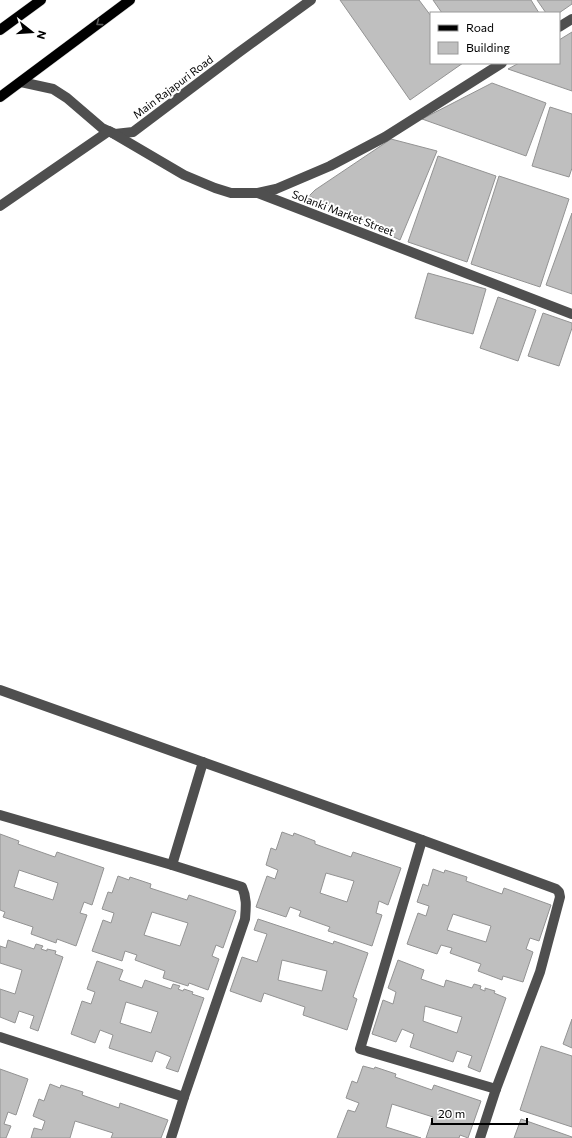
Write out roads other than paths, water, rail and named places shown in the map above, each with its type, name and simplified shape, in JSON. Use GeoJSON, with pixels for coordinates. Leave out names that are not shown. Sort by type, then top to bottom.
{"type":"FeatureCollection","features":[{"type":"Feature","properties":{"kind":"main road"},"geometry":{"type":"LineString","coordinates":[[0,30],[41,0]]}},
{"type":"Feature","properties":{"kind":"main road"},"geometry":{"type":"LineString","coordinates":[[0,97],[130,0]]}},
{"type":"Feature","properties":{"kind":"street","name":"Main Rajapuri Road"},"geometry":{"type":"LineString","coordinates":[[21,82],[53,89],[67,98],[102,128],[114,134],[133,132],[311,0]]}},
{"type":"Feature","properties":{"kind":"street"},"geometry":{"type":"LineString","coordinates":[[560,26],[572,18]]}},
{"type":"Feature","properties":{"kind":"street"},"geometry":{"type":"LineString","coordinates":[[258,193],[276,188],[323,169],[385,137],[500,64]]}},
{"type":"Feature","properties":{"kind":"street","name":"Solanki Market Street"},"geometry":{"type":"LineString","coordinates":[[109,131],[184,175],[215,188],[231,193],[258,193],[572,314]]}},
{"type":"Feature","properties":{"kind":"street"},"geometry":{"type":"LineString","coordinates":[[0,206],[109,131]]}},
{"type":"Feature","properties":{"kind":"street"},"geometry":{"type":"LineString","coordinates":[[0,690],[556,889],[559,892],[560,897],[540,972],[496,1089],[480,1138]]}},
{"type":"Feature","properties":{"kind":"street"},"geometry":{"type":"LineString","coordinates":[[172,865],[203,762]]}},
{"type":"Feature","properties":{"kind":"street"},"geometry":{"type":"LineString","coordinates":[[0,815],[242,887],[246,895],[245,919],[171,1138]]}},
{"type":"Feature","properties":{"kind":"street"},"geometry":{"type":"LineString","coordinates":[[422,840],[360,1049],[496,1089]]}},
{"type":"Feature","properties":{"kind":"street"},"geometry":{"type":"LineString","coordinates":[[0,1037],[184,1097]]}}]}
